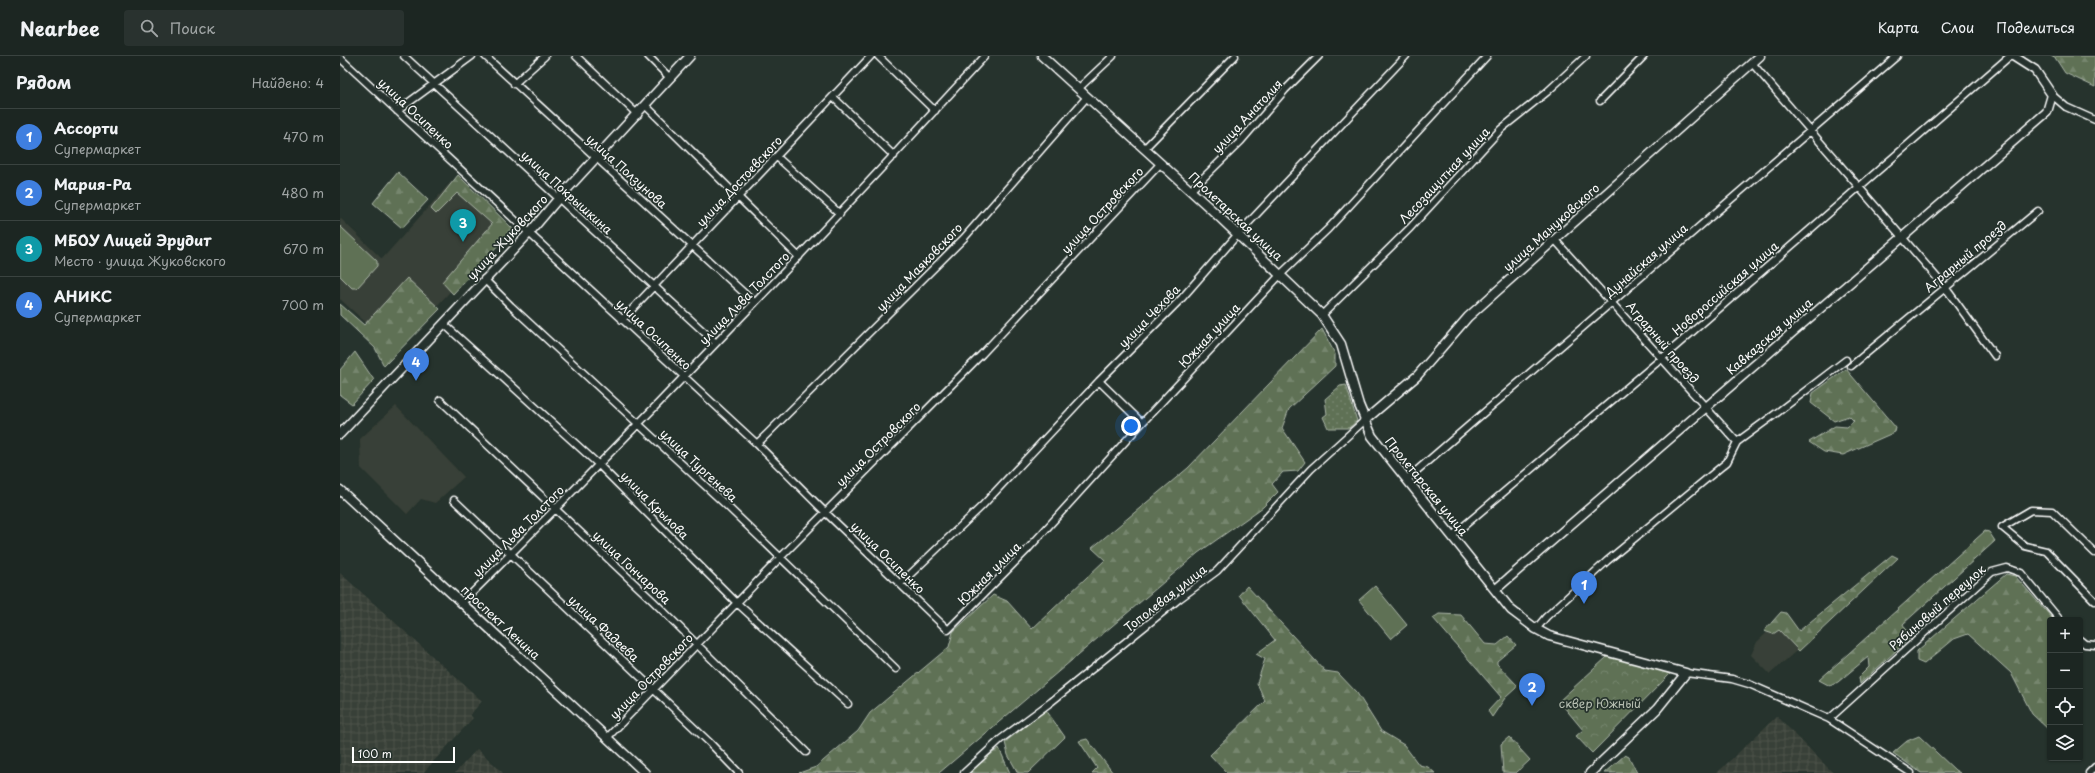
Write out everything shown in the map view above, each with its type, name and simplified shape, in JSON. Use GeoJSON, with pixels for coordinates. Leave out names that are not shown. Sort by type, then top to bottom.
{"type":"FeatureCollection","features":[{"type":"Feature","properties":{"kind":"street","name":"улица Покрышкина"},"geometry":{"type":"LineString","coordinates":[[404,56],[433,85],[716,343]]}},
{"type":"Feature","properties":{"kind":"street"},"geometry":{"type":"LineString","coordinates":[[397,111],[472,56]]}},
{"type":"Feature","properties":{"kind":"street","name":"улица Ползунова"},"geometry":{"type":"LineString","coordinates":[[485,56],[755,303]]}},
{"type":"Feature","properties":{"kind":"street"},"geometry":{"type":"LineString","coordinates":[[514,84],[545,56]]}},
{"type":"Feature","properties":{"kind":"street"},"geometry":{"type":"LineString","coordinates":[[576,56],[638,115]]}},
{"type":"Feature","properties":{"kind":"street"},"geometry":{"type":"LineString","coordinates":[[648,56],[670,78]]}},
{"type":"Feature","properties":{"kind":"street","name":"улица Жуковского"},"geometry":{"type":"LineString","coordinates":[[340,434],[444,324],[484,279],[530,232],[558,199],[638,115],[690,56]]}},
{"type":"Feature","properties":{"kind":"street","name":"улица Достоевского"},"geometry":{"type":"LineString","coordinates":[[622,320],[739,198],[871,56]]}},
{"type":"Feature","properties":{"kind":"street"},"geometry":{"type":"LineString","coordinates":[[878,56],[935,110]]}},
{"type":"Feature","properties":{"kind":"street","name":"улица Льва Толстого"},"geometry":{"type":"LineString","coordinates":[[463,602],[639,424],[799,257],[985,56]]}},
{"type":"Feature","properties":{"kind":"street","name":"Пролетарская улица"},"geometry":{"type":"LineString","coordinates":[[1042,56],[1191,190],[1281,274],[1322,315],[1342,344],[1364,421],[1372,436],[1511,610],[1536,629],[1549,636],[1686,673],[1732,679],[1749,684],[1829,719],[1911,773]]}},
{"type":"Feature","properties":{"kind":"street"},"geometry":{"type":"LineString","coordinates":[[1078,89],[1113,56]]}},
{"type":"Feature","properties":{"kind":"street","name":"улица Островского"},"geometry":{"type":"LineString","coordinates":[[1145,148],[1235,56]]}},
{"type":"Feature","properties":{"kind":"street","name":"улица Анатолия"},"geometry":{"type":"LineString","coordinates":[[1191,190],[1241,141],[1285,90],[1319,56]]}},
{"type":"Feature","properties":{"kind":"street","name":"улица Чехова"},"geometry":{"type":"LineString","coordinates":[[900,584],[982,506],[1099,381],[1182,298],[1238,234],[1406,56]]}},
{"type":"Feature","properties":{"kind":"street","name":"Южная улица"},"geometry":{"type":"LineString","coordinates":[[948,630],[1027,550],[1142,423],[1281,274],[1333,223],[1486,56]]}},
{"type":"Feature","properties":{"kind":"street","name":"Лесозащитная улица"},"geometry":{"type":"LineString","coordinates":[[1322,315],[1410,228],[1502,129],[1547,92],[1586,56]]}},
{"type":"Feature","properties":{"kind":"street"},"geometry":{"type":"LineString","coordinates":[[1600,101],[1644,56]]}},
{"type":"Feature","properties":{"kind":"street","name":"улица Мануковского"},"geometry":{"type":"LineString","coordinates":[[1364,421],[1416,376],[1468,317],[1760,56]]}},
{"type":"Feature","properties":{"kind":"street","name":"Дунайская улица"},"geometry":{"type":"LineString","coordinates":[[1407,480],[1614,303],[1897,56]]}},
{"type":"Feature","properties":{"kind":"street"},"geometry":{"type":"LineString","coordinates":[[2012,56],[2035,70],[2052,95],[2066,107],[2095,120]]}},
{"type":"Feature","properties":{"kind":"street","name":"Новороссийская улица"},"geometry":{"type":"LineString","coordinates":[[1452,536],[1661,359],[1857,187],[2012,56]]}},
{"type":"Feature","properties":{"kind":"street","name":"улица Осипенко"},"geometry":{"type":"LineString","coordinates":[[340,58],[530,232],[622,320],[757,444],[826,513],[948,630]]}},
{"type":"Feature","properties":{"kind":"street"},"geometry":{"type":"LineString","coordinates":[[1752,63],[1811,130],[1857,187],[1945,287],[1995,356]]}},
{"type":"Feature","properties":{"kind":"street","name":"Кавказская улица"},"geometry":{"type":"LineString","coordinates":[[1495,590],[1901,237],[2033,125],[2046,112],[2052,95]]}},
{"type":"Feature","properties":{"kind":"street"},"geometry":{"type":"LineString","coordinates":[[833,97],[894,156]]}},
{"type":"Feature","properties":{"kind":"street","name":"улица Маяковского"},"geometry":{"type":"LineString","coordinates":[[757,444],[964,238],[1087,97]]}},
{"type":"Feature","properties":{"kind":"street"},"geometry":{"type":"LineString","coordinates":[[645,106],[799,257]]}},
{"type":"Feature","properties":{"kind":"street"},"geometry":{"type":"LineString","coordinates":[[777,157],[840,214]]}},
{"type":"Feature","properties":{"kind":"street","name":"улица Островского"},"geometry":{"type":"LineString","coordinates":[[607,738],[737,602],[982,354],[1161,163]]}},
{"type":"Feature","properties":{"kind":"street","name":"Аграрный проезд"},"geometry":{"type":"LineString","coordinates":[[1851,366],[2038,210]]}},
{"type":"Feature","properties":{"kind":"street","name":"Аграрный проезд"},"geometry":{"type":"LineString","coordinates":[[1555,240],[1614,303],[1661,359],[1737,442]]}},
{"type":"Feature","properties":{"kind":"street","name":"улица Тургенева"},"geometry":{"type":"LineString","coordinates":[[484,279],[781,557],[896,668]]}},
{"type":"Feature","properties":{"kind":"street","name":"улица Крылова"},"geometry":{"type":"LineString","coordinates":[[444,324],[599,465],[737,602],[848,704]]}},
{"type":"Feature","properties":{"kind":"street"},"geometry":{"type":"LineString","coordinates":[[1536,629],[1546,617],[1607,561],[1727,462],[1737,442],[1774,416],[1846,360]]}},
{"type":"Feature","properties":{"kind":"street"},"geometry":{"type":"LineString","coordinates":[[1099,381],[1142,423]]}},
{"type":"Feature","properties":{"kind":"street","name":"улица Гончарова"},"geometry":{"type":"LineString","coordinates":[[440,400],[554,510],[697,644],[806,752]]}},
{"type":"Feature","properties":{"kind":"street","name":"Тополевая улица"},"geometry":{"type":"LineString","coordinates":[[964,773],[1001,739],[1051,702],[1179,599],[1218,571],[1311,469],[1364,421]]}},
{"type":"Feature","properties":{"kind":"street","name":"проспект Ленина"},"geometry":{"type":"LineString","coordinates":[[341,490],[645,773]]}},
{"type":"Feature","properties":{"kind":"street","name":"улица Фадеева"},"geometry":{"type":"LineString","coordinates":[[454,500],[612,652],[654,689],[739,773]]}},
{"type":"Feature","properties":{"kind":"street"},"geometry":{"type":"LineString","coordinates":[[2095,554],[2052,510],[2031,510],[2002,527],[2025,546],[2046,551],[2095,601]]}},
{"type":"Feature","properties":{"kind":"street","name":"Рябиновый переулок"},"geometry":{"type":"LineString","coordinates":[[1829,719],[1992,572],[2007,568],[2021,574],[2057,617]]}},
{"type":"Feature","properties":{"kind":"street"},"geometry":{"type":"LineString","coordinates":[[2083,642],[2095,645]]}},
{"type":"Feature","properties":{"kind":"street"},"geometry":{"type":"LineString","coordinates":[[1590,773],[1657,709],[1686,673]]}},
{"type":"Feature","properties":{"kind":"street"},"geometry":{"type":"LineString","coordinates":[[2089,773],[2095,767]]}},
{"type":"Feature","properties":{"kind":"shaded area"},"geometry":{"type":"Polygon","coordinates":[[[452,181],[509,228],[396,350],[340,299],[340,218],[382,259],[452,181]]]}},
{"type":"Feature","properties":{"kind":"shaded area"},"geometry":{"type":"Polygon","coordinates":[[[396,406],[464,477],[435,503],[421,499],[407,514],[361,468],[360,439],[396,406]]]}},
{"type":"Feature","properties":{"kind":"shaded area"},"geometry":{"type":"Polygon","coordinates":[[[340,573],[482,701],[470,715],[473,718],[423,773],[340,773],[340,573]]]}},
{"type":"Feature","properties":{"kind":"shaded area"},"geometry":{"type":"Polygon","coordinates":[[[1780,620],[1803,645],[1770,674],[1751,655],[1757,642],[1780,620]]]}},
{"type":"Feature","properties":{"kind":"shaded area"},"geometry":{"type":"Polygon","coordinates":[[[1777,716],[1833,773],[1717,773],[1777,716]]]}},
{"type":"Feature","properties":{"kind":"shaded area"},"geometry":{"type":"Polygon","coordinates":[[[477,749],[483,754],[503,773],[455,773],[477,749]]]}},
{"type":"Feature","properties":{"kind":"green space"},"geometry":{"type":"Polygon","coordinates":[[[2051,56],[2095,56],[2095,87],[2065,73],[2056,59],[2051,56]]]}},
{"type":"Feature","properties":{"kind":"green space"},"geometry":{"type":"Polygon","coordinates":[[[398,172],[428,200],[402,228],[373,203],[398,172]]]}},
{"type":"Feature","properties":{"kind":"green space"},"geometry":{"type":"Polygon","coordinates":[[[458,175],[513,229],[453,294],[442,282],[492,224],[457,193],[436,214],[431,209],[458,175]]]}},
{"type":"Feature","properties":{"kind":"green space"},"geometry":{"type":"Polygon","coordinates":[[[340,226],[377,261],[377,266],[357,288],[352,288],[340,276],[340,226]]]}},
{"type":"Feature","properties":{"kind":"green space"},"geometry":{"type":"Polygon","coordinates":[[[407,278],[440,309],[384,366],[375,348],[340,315],[340,304],[364,325],[407,278]]]}},
{"type":"Feature","properties":{"kind":"green space"},"geometry":{"type":"Polygon","coordinates":[[[1322,329],[1335,354],[1335,366],[1289,409],[1282,428],[1305,462],[1298,471],[1283,472],[1272,484],[1278,492],[1263,507],[1198,553],[939,773],[799,773],[816,767],[858,731],[870,713],[949,647],[953,632],[993,595],[1007,601],[1032,629],[1105,560],[1092,548],[1188,468],[1322,329]]]}},
{"type":"Feature","properties":{"kind":"green space"},"geometry":{"type":"Polygon","coordinates":[[[355,352],[374,380],[352,404],[340,395],[340,370],[355,352]]]}},
{"type":"Feature","properties":{"kind":"green space"},"geometry":{"type":"Polygon","coordinates":[[[1846,369],[1896,428],[1895,432],[1843,455],[1824,452],[1809,442],[1835,426],[1847,427],[1854,421],[1849,416],[1834,421],[1811,403],[1813,393],[1846,369]]]}},
{"type":"Feature","properties":{"kind":"green space"},"geometry":{"type":"Polygon","coordinates":[[[1346,385],[1357,421],[1349,428],[1328,428],[1323,417],[1327,414],[1325,399],[1340,386],[1346,385]]]}},
{"type":"Feature","properties":{"kind":"green space"},"geometry":{"type":"Polygon","coordinates":[[[1985,531],[1989,532],[1995,541],[1903,624],[1910,638],[1860,684],[1859,677],[1869,667],[1868,657],[1838,682],[1830,686],[1819,680],[1985,531]]]}},
{"type":"Feature","properties":{"kind":"green space"},"geometry":{"type":"Polygon","coordinates":[[[1892,555],[1898,558],[1799,651],[1779,630],[1773,634],[1764,631],[1781,612],[1786,613],[1799,631],[1892,555]]]}},
{"type":"Feature","properties":{"kind":"green space"},"geometry":{"type":"Polygon","coordinates":[[[2006,574],[2015,576],[2051,617],[2047,617],[2047,728],[2032,714],[2011,673],[1968,634],[1954,639],[1924,664],[1917,661],[1917,651],[2006,574]]]}},
{"type":"Feature","properties":{"kind":"green space"},"geometry":{"type":"Polygon","coordinates":[[[1247,586],[1325,671],[1338,673],[1357,693],[1381,731],[1404,745],[1419,765],[1428,767],[1435,773],[1227,773],[1210,755],[1265,701],[1257,683],[1265,659],[1256,654],[1275,640],[1239,595],[1247,586]]]}},
{"type":"Feature","properties":{"kind":"green space"},"geometry":{"type":"Polygon","coordinates":[[[1375,586],[1407,625],[1391,639],[1359,600],[1375,586]]]}},
{"type":"Feature","properties":{"kind":"green space"},"geometry":{"type":"Polygon","coordinates":[[[1439,614],[1461,615],[1485,644],[1497,645],[1508,636],[1516,645],[1497,661],[1497,664],[1517,685],[1516,688],[1505,698],[1492,717],[1488,711],[1501,697],[1433,618],[1439,614]]]}},
{"type":"Feature","properties":{"kind":"green space","name":"сквер Южный"},"geometry":{"type":"Polygon","coordinates":[[[1607,657],[1648,666],[1670,674],[1592,753],[1576,736],[1583,730],[1559,701],[1607,657]]]}},
{"type":"Feature","properties":{"kind":"green space"},"geometry":{"type":"Polygon","coordinates":[[[1046,710],[1065,737],[1028,773],[1018,773],[1008,755],[1005,742],[1046,710]]]}},
{"type":"Feature","properties":{"kind":"green space"},"geometry":{"type":"Polygon","coordinates":[[[1919,736],[1960,773],[1921,773],[1893,753],[1907,741],[1919,736]]]}},
{"type":"Feature","properties":{"kind":"green space"},"geometry":{"type":"Polygon","coordinates":[[[1509,737],[1530,760],[1516,773],[1503,772],[1501,744],[1509,737]]]}},
{"type":"Feature","properties":{"kind":"green space"},"geometry":{"type":"Polygon","coordinates":[[[1087,739],[1113,773],[1092,773],[1097,768],[1079,741],[1087,739]]]}},
{"type":"Feature","properties":{"kind":"green space"},"geometry":{"type":"Polygon","coordinates":[[[999,748],[1010,773],[967,773],[999,748]]]}},
{"type":"Feature","properties":{"kind":"green space"},"geometry":{"type":"Polygon","coordinates":[[[1625,755],[1629,757],[1637,773],[1604,773],[1625,755]]]}},
{"type":"Feature","properties":{"kind":"place","name":"МБОУ Лицей Эрудит"},"geometry":{"type":"Point","coordinates":[463,242]}},
{"type":"Feature","properties":{"kind":"place","name":"АНИКС"},"geometry":{"type":"Point","coordinates":[416,381]}},
{"type":"Feature","properties":{"kind":"place","name":"Ассорти"},"geometry":{"type":"Point","coordinates":[1584,604]}},
{"type":"Feature","properties":{"kind":"place","name":"Мария-Ра"},"geometry":{"type":"Point","coordinates":[1532,706]}}]}
